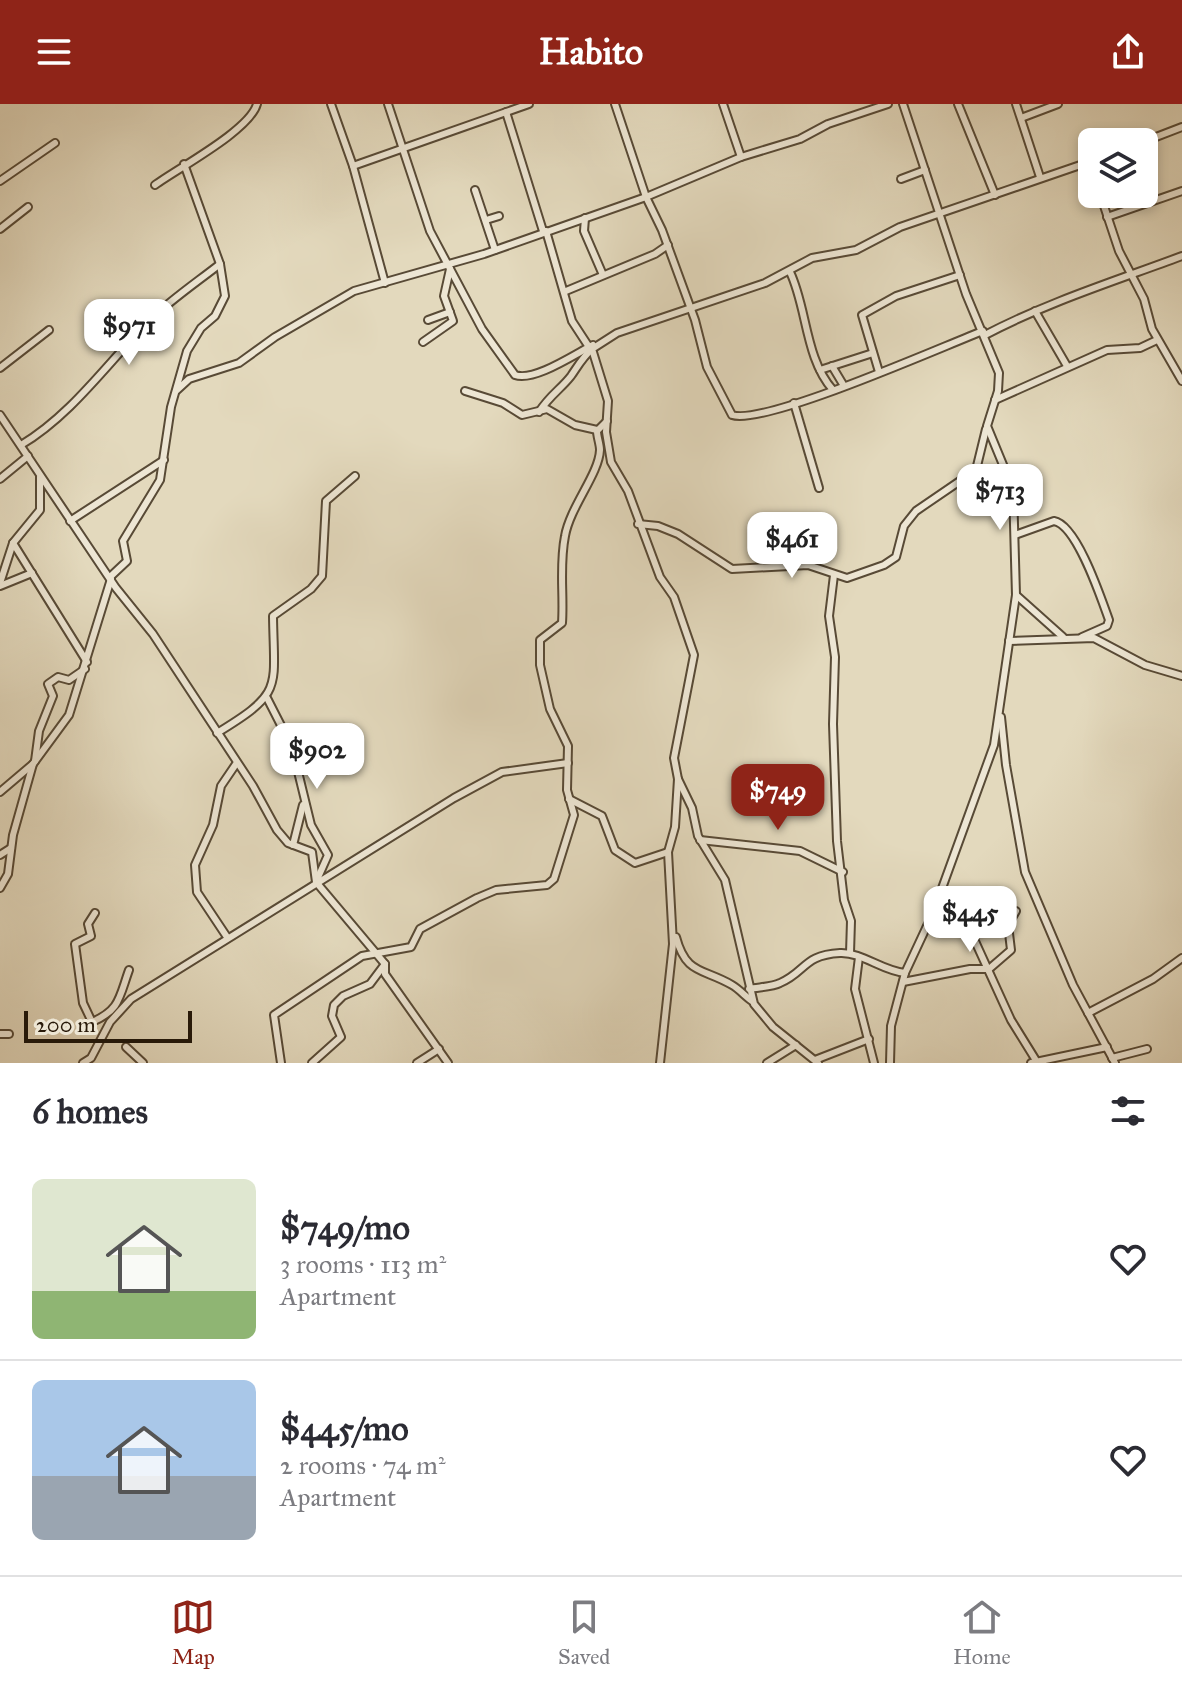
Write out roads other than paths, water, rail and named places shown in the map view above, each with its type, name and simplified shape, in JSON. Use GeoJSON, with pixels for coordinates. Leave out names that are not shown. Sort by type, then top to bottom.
{"type":"FeatureCollection","features":[{"type":"Feature","properties":{"kind":"street"},"geometry":{"type":"LineString","coordinates":[[155,185],[238,131],[252,117],[257,104]]}},
{"type":"Feature","properties":{"kind":"street"},"geometry":{"type":"LineString","coordinates":[[331,104],[353,166],[385,283]]}},
{"type":"Feature","properties":{"kind":"street"},"geometry":{"type":"LineString","coordinates":[[388,104],[413,187],[448,267],[482,329],[515,375],[522,377],[550,367],[617,333],[790,272],[812,258],[856,250],[900,227],[1078,166]]}},
{"type":"Feature","properties":{"kind":"street"},"geometry":{"type":"LineString","coordinates":[[353,166],[529,104]]}},
{"type":"Feature","properties":{"kind":"street"},"geometry":{"type":"LineString","coordinates":[[615,104],[646,197],[691,308],[707,367],[732,415],[743,417],[833,390],[984,333],[1130,272],[1181,259]]}},
{"type":"Feature","properties":{"kind":"street"},"geometry":{"type":"LineString","coordinates":[[723,104],[741,157]]}},
{"type":"Feature","properties":{"kind":"street"},"geometry":{"type":"LineString","coordinates":[[177,390],[189,379],[239,363],[275,337],[354,291],[448,267],[646,197],[741,157],[800,139],[869,107],[888,104]]}},
{"type":"Feature","properties":{"kind":"street"},"geometry":{"type":"LineString","coordinates":[[638,524],[658,526],[678,534],[732,569],[808,565],[834,575],[854,577],[896,557],[904,526],[916,511],[976,470],[999,373],[960,275],[903,104]]}},
{"type":"Feature","properties":{"kind":"street"},"geometry":{"type":"LineString","coordinates":[[958,104],[995,195]]}},
{"type":"Feature","properties":{"kind":"street"},"geometry":{"type":"LineString","coordinates":[[1016,104],[1040,177]]}},
{"type":"Feature","properties":{"kind":"street"},"geometry":{"type":"LineString","coordinates":[[1021,118],[1058,104]]}},
{"type":"Feature","properties":{"kind":"street"},"geometry":{"type":"LineString","coordinates":[[506,112],[566,291],[572,321],[592,347],[608,401],[611,462],[625,485],[660,577],[674,597],[694,655],[674,758],[678,779],[675,827],[668,852],[673,926],[660,1063]]}},
{"type":"Feature","properties":{"kind":"street"},"geometry":{"type":"LineString","coordinates":[[1158,136],[1182,127]]}},
{"type":"Feature","properties":{"kind":"street"},"geometry":{"type":"LineString","coordinates":[[0,181],[55,143]]}},
{"type":"Feature","properties":{"kind":"street"},"geometry":{"type":"LineString","coordinates":[[0,792],[34,762],[69,715],[110,578],[127,561],[123,541],[160,480],[187,351],[201,328],[223,304],[225,296],[220,264],[184,164]]}},
{"type":"Feature","properties":{"kind":"street"},"geometry":{"type":"LineString","coordinates":[[901,179],[925,170]]}},
{"type":"Feature","properties":{"kind":"street"},"geometry":{"type":"LineString","coordinates":[[475,190],[495,250]]}},
{"type":"Feature","properties":{"kind":"street"},"geometry":{"type":"LineString","coordinates":[[1107,217],[1182,191]]}},
{"type":"Feature","properties":{"kind":"street"},"geometry":{"type":"LineString","coordinates":[[0,229],[28,207]]}},
{"type":"Feature","properties":{"kind":"street"},"geometry":{"type":"LineString","coordinates":[[1104,208],[1144,299],[1157,340],[1182,381]]}},
{"type":"Feature","properties":{"kind":"street"},"geometry":{"type":"LineString","coordinates":[[486,220],[499,216]]}},
{"type":"Feature","properties":{"kind":"street"},"geometry":{"type":"LineString","coordinates":[[585,218],[584,231],[603,275]]}},
{"type":"Feature","properties":{"kind":"street"},"geometry":{"type":"LineString","coordinates":[[566,291],[655,254],[668,245]]}},
{"type":"Feature","properties":{"kind":"street"},"geometry":{"type":"LineString","coordinates":[[21,445],[35,437],[90,385],[153,318],[220,264]]}},
{"type":"Feature","properties":{"kind":"street"},"geometry":{"type":"LineString","coordinates":[[423,342],[451,323],[444,296],[448,267]]}},
{"type":"Feature","properties":{"kind":"street"},"geometry":{"type":"LineString","coordinates":[[790,272],[798,287],[799,302],[820,370],[833,390]]}},
{"type":"Feature","properties":{"kind":"street"},"geometry":{"type":"LineString","coordinates":[[879,372],[862,315],[896,296],[960,275]]}},
{"type":"Feature","properties":{"kind":"street"},"geometry":{"type":"LineString","coordinates":[[1035,311],[1067,366]]}},
{"type":"Feature","properties":{"kind":"street"},"geometry":{"type":"LineString","coordinates":[[428,320],[450,312]]}},
{"type":"Feature","properties":{"kind":"street"},"geometry":{"type":"LineString","coordinates":[[0,368],[49,330]]}},
{"type":"Feature","properties":{"kind":"street"},"geometry":{"type":"LineString","coordinates":[[995,400],[1113,348],[1136,349],[1157,340]]}},
{"type":"Feature","properties":{"kind":"street"},"geometry":{"type":"LineString","coordinates":[[539,412],[592,347]]}},
{"type":"Feature","properties":{"kind":"street"},"geometry":{"type":"LineString","coordinates":[[820,370],[873,353]]}},
{"type":"Feature","properties":{"kind":"street"},"geometry":{"type":"LineString","coordinates":[[1174,369],[1182,365]]}},
{"type":"Feature","properties":{"kind":"street"},"geometry":{"type":"LineString","coordinates":[[832,366],[844,386]]}},
{"type":"Feature","properties":{"kind":"street"},"geometry":{"type":"LineString","coordinates":[[465,391],[503,403],[522,415],[549,410],[568,423],[597,430]]}},
{"type":"Feature","properties":{"kind":"street"},"geometry":{"type":"LineString","coordinates":[[794,403],[819,488]]}},
{"type":"Feature","properties":{"kind":"street"},"geometry":{"type":"LineString","coordinates":[[0,415],[70,521],[153,634],[277,830],[293,845],[312,852],[316,882],[385,964],[385,974],[448,1063]]}},
{"type":"Feature","properties":{"kind":"street"},"geometry":{"type":"LineString","coordinates":[[597,430],[607,421]]}},
{"type":"Feature","properties":{"kind":"street"},"geometry":{"type":"LineString","coordinates":[[890,1063],[891,1026],[905,973],[959,844],[1001,716],[1016,595],[1015,535],[1012,480],[992,444],[987,426]]}},
{"type":"Feature","properties":{"kind":"street"},"geometry":{"type":"LineString","coordinates":[[281,1063],[274,1015],[362,956],[411,947],[420,929],[496,890],[550,883],[574,818],[569,799],[568,746],[547,698],[540,640],[562,623],[559,594],[565,535],[574,505],[595,466],[600,449],[597,430]]}},
{"type":"Feature","properties":{"kind":"street"},"geometry":{"type":"LineString","coordinates":[[0,479],[28,456]]}},
{"type":"Feature","properties":{"kind":"street"},"geometry":{"type":"LineString","coordinates":[[70,521],[164,460]]}},
{"type":"Feature","properties":{"kind":"street"},"geometry":{"type":"LineString","coordinates":[[217,733],[267,698],[272,689],[276,660],[273,616],[320,580],[324,570],[326,501],[355,476]]}},
{"type":"Feature","properties":{"kind":"street"},"geometry":{"type":"LineString","coordinates":[[0,584],[13,543],[40,510],[40,477]]}},
{"type":"Feature","properties":{"kind":"street"},"geometry":{"type":"LineString","coordinates":[[1015,535],[1054,521],[1068,529],[1091,571],[1109,620],[1107,626],[1082,637]]}},
{"type":"Feature","properties":{"kind":"street"},"geometry":{"type":"LineString","coordinates":[[13,543],[86,666]]}},
{"type":"Feature","properties":{"kind":"street"},"geometry":{"type":"LineString","coordinates":[[0,584],[32,573]]}},
{"type":"Feature","properties":{"kind":"street"},"geometry":{"type":"LineString","coordinates":[[834,575],[829,630],[835,657],[833,724],[837,841],[844,900],[851,921],[850,953]]}},
{"type":"Feature","properties":{"kind":"street"},"geometry":{"type":"LineString","coordinates":[[1016,595],[1063,637]]}},
{"type":"Feature","properties":{"kind":"street"},"geometry":{"type":"LineString","coordinates":[[1009,641],[1063,637],[1099,639],[1145,665],[1182,676]]}},
{"type":"Feature","properties":{"kind":"street"},"geometry":{"type":"LineString","coordinates":[[0,888],[8,874],[11,848],[39,731],[53,696],[48,684],[58,677],[69,680],[86,666]]}},
{"type":"Feature","properties":{"kind":"street"},"geometry":{"type":"LineString","coordinates":[[267,698],[292,747],[311,825],[328,855],[316,882]]}},
{"type":"Feature","properties":{"kind":"street"},"geometry":{"type":"LineString","coordinates":[[1001,716],[1025,872],[1054,944],[1114,1060],[1147,1049]]}},
{"type":"Feature","properties":{"kind":"street"},"geometry":{"type":"LineString","coordinates":[[83,1063],[91,1058],[110,1022],[131,999],[411,823],[502,772],[568,763]]}},
{"type":"Feature","properties":{"kind":"street"},"geometry":{"type":"LineString","coordinates":[[227,937],[197,892],[195,865],[213,825],[221,786],[236,764]]}},
{"type":"Feature","properties":{"kind":"street"},"geometry":{"type":"LineString","coordinates":[[678,779],[692,808],[700,840],[725,880],[754,1004]]}},
{"type":"Feature","properties":{"kind":"street"},"geometry":{"type":"LineString","coordinates":[[569,799],[602,816],[615,850],[635,863],[668,852]]}},
{"type":"Feature","properties":{"kind":"street"},"geometry":{"type":"LineString","coordinates":[[293,845],[304,802]]}},
{"type":"Feature","properties":{"kind":"street"},"geometry":{"type":"LineString","coordinates":[[700,840],[800,851],[843,872]]}},
{"type":"Feature","properties":{"kind":"street"},"geometry":{"type":"LineString","coordinates":[[0,855],[11,848]]}},
{"type":"Feature","properties":{"kind":"street"},"geometry":{"type":"LineString","coordinates":[[903,982],[970,969],[989,969],[1011,950],[1008,925],[1016,911]]}},
{"type":"Feature","properties":{"kind":"street"},"geometry":{"type":"LineString","coordinates":[[95,913],[88,924],[91,936],[75,944],[83,1003],[92,1022],[111,1014],[129,970]]}},
{"type":"Feature","properties":{"kind":"street"},"geometry":{"type":"LineString","coordinates":[[1003,914],[974,920],[969,928],[1034,1062],[1107,1047]]}},
{"type":"Feature","properties":{"kind":"street"},"geometry":{"type":"LineString","coordinates":[[673,926],[681,955],[698,972],[732,985],[754,1004],[773,1027],[816,1062],[869,1039]]}},
{"type":"Feature","properties":{"kind":"street"},"geometry":{"type":"LineString","coordinates":[[749,989],[782,983],[816,957],[850,953],[886,970],[905,973]]}},
{"type":"Feature","properties":{"kind":"street"},"geometry":{"type":"LineString","coordinates":[[859,957],[855,989],[874,1063]]}},
{"type":"Feature","properties":{"kind":"street"},"geometry":{"type":"LineString","coordinates":[[1088,1013],[1153,979],[1182,958]]}},
{"type":"Feature","properties":{"kind":"street"},"geometry":{"type":"LineString","coordinates":[[312,1063],[341,1037],[332,1016],[334,1005],[343,996],[370,984],[385,964]]}},
{"type":"Feature","properties":{"kind":"street"},"geometry":{"type":"LineString","coordinates":[[0,1034],[9,1034]]}},
{"type":"Feature","properties":{"kind":"street"},"geometry":{"type":"LineString","coordinates":[[767,1063],[796,1045]]}},
{"type":"Feature","properties":{"kind":"street"},"geometry":{"type":"LineString","coordinates":[[126,1047],[143,1063]]}},
{"type":"Feature","properties":{"kind":"street"},"geometry":{"type":"LineString","coordinates":[[417,1063],[439,1049]]}}]}
